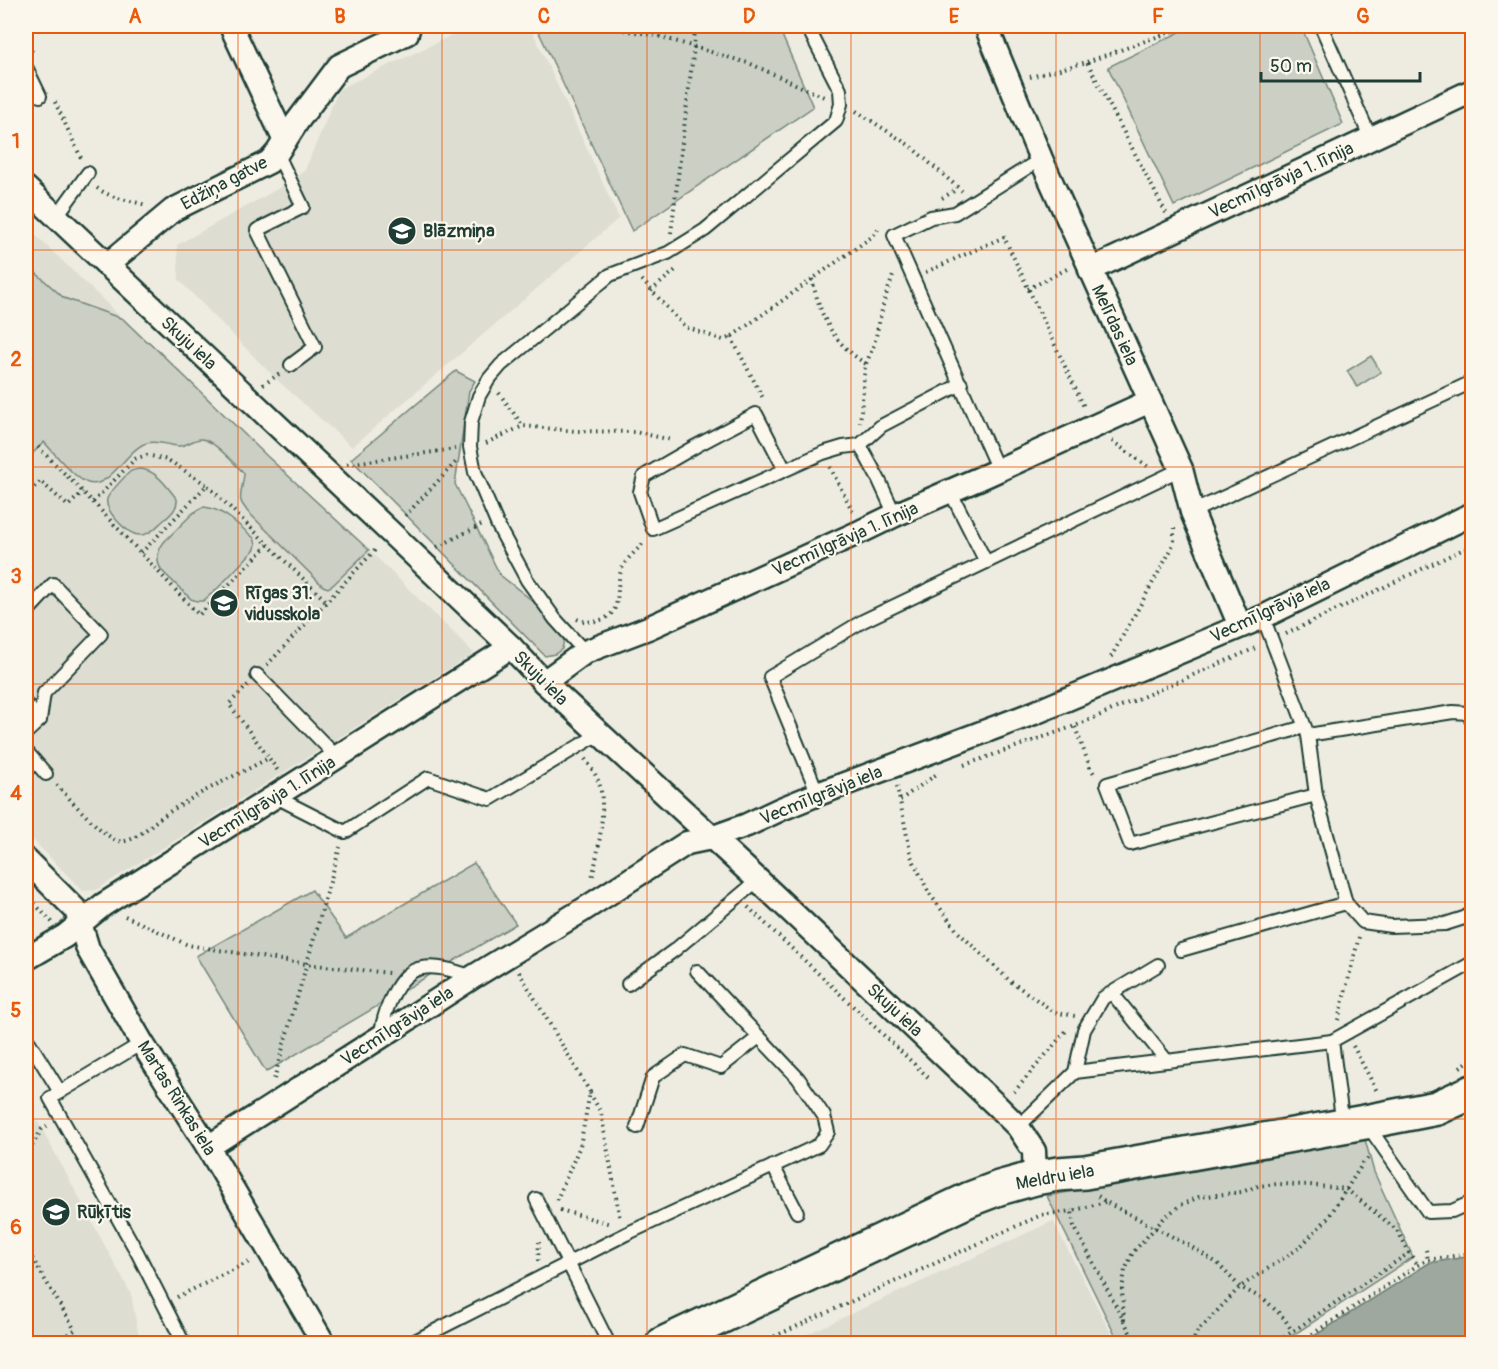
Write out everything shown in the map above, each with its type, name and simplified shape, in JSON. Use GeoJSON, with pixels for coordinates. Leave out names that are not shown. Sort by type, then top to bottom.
{"type":"FeatureCollection","features":[{"type":"Feature","properties":{"kind":"street"},"geometry":{"type":"LineString","coordinates":[[231,26],[281,147]]}},
{"type":"Feature","properties":{"kind":"street","name":"Edžiņa gatve"},"geometry":{"type":"LineString","coordinates":[[107,265],[173,210],[269,162],[339,66],[407,33],[409,26]]}},
{"type":"Feature","properties":{"kind":"street","name":"Melīdas iela"},"geometry":{"type":"LineString","coordinates":[[991,27],[1010,83],[1041,159],[1150,401],[1182,515],[1240,626]]}},
{"type":"Feature","properties":{"kind":"street","name":"Vecmīlgrāvja 1. līnija"},"geometry":{"type":"LineString","coordinates":[[1088,265],[1175,229],[1473,91]]}},
{"type":"Feature","properties":{"kind":"street","name":"Skuju iela"},"geometry":{"type":"LineString","coordinates":[[26,188],[367,510],[544,682],[758,880],[1018,1127],[1034,1151],[1035,1178]]}},
{"type":"Feature","properties":{"kind":"street","name":"Vecmīlgrāvja 1. līnija"},"geometry":{"type":"LineString","coordinates":[[544,682],[585,652],[648,628],[1150,401]]}},
{"type":"Feature","properties":{"kind":"street","name":"Vecmīlgrāvja iela"},"geometry":{"type":"LineString","coordinates":[[208,1147],[687,843],[711,838],[747,825],[818,794],[1034,713],[1263,617],[1471,520]]}},
{"type":"Feature","properties":{"kind":"street","name":"Vecmīlgrāvja 1. līnija"},"geometry":{"type":"LineString","coordinates":[[26,959],[65,936],[103,905],[511,648]]}},
{"type":"Feature","properties":{"kind":"street","name":"Martas Rinkas iela"},"geometry":{"type":"LineString","coordinates":[[26,860],[76,910],[88,949],[142,1043],[208,1147],[324,1344]]}},
{"type":"Feature","properties":{"kind":"street","name":"Meldru iela"},"geometry":{"type":"LineString","coordinates":[[663,1344],[951,1207],[999,1188],[1035,1178],[1085,1172],[1362,1114],[1437,1108],[1473,1092]]}},
{"type":"Feature","properties":{"kind":"lane"},"geometry":{"type":"LineString","coordinates":[[585,652],[555,619],[527,580],[498,526],[475,472],[470,447],[471,422],[479,396],[501,365],[610,275],[668,253],[705,230],[836,121],[841,104],[840,90],[807,26]]}},
{"type":"Feature","properties":{"kind":"lane"},"geometry":{"type":"LineString","coordinates":[[1322,26],[1371,139]]}},
{"type":"Feature","properties":{"kind":"lane"},"geometry":{"type":"LineString","coordinates":[[26,67],[40,96]]}},
{"type":"Feature","properties":{"kind":"lane"},"geometry":{"type":"LineString","coordinates":[[281,147],[303,207],[257,230],[315,346],[291,365]]}},
{"type":"Feature","properties":{"kind":"lane"},"geometry":{"type":"LineString","coordinates":[[998,470],[894,235],[931,217],[955,213],[1041,159]]}},
{"type":"Feature","properties":{"kind":"lane"},"geometry":{"type":"LineString","coordinates":[[56,217],[88,173]]}},
{"type":"Feature","properties":{"kind":"lane"},"geometry":{"type":"LineString","coordinates":[[1182,515],[1473,382]]}},
{"type":"Feature","properties":{"kind":"lane"},"geometry":{"type":"LineString","coordinates":[[784,470],[756,414],[644,476],[639,492],[652,529],[823,453],[860,445],[881,426],[960,384]]}},
{"type":"Feature","properties":{"kind":"lane"},"geometry":{"type":"LineString","coordinates":[[860,445],[895,515]]}},
{"type":"Feature","properties":{"kind":"lane"},"geometry":{"type":"LineString","coordinates":[[818,794],[770,677],[863,621],[1172,473]]}},
{"type":"Feature","properties":{"kind":"lane"},"geometry":{"type":"LineString","coordinates":[[950,491],[986,562]]}},
{"type":"Feature","properties":{"kind":"lane"},"geometry":{"type":"LineString","coordinates":[[26,613],[53,584],[101,634],[44,693],[40,720],[26,733]]}},
{"type":"Feature","properties":{"kind":"lane"},"geometry":{"type":"LineString","coordinates":[[1263,617],[1306,731],[1316,795],[1346,903],[1363,921],[1391,926],[1445,924],[1473,913]]}},
{"type":"Feature","properties":{"kind":"lane"},"geometry":{"type":"LineString","coordinates":[[257,675],[337,757]]}},
{"type":"Feature","properties":{"kind":"lane"},"geometry":{"type":"LineString","coordinates":[[26,704],[40,720]]}},
{"type":"Feature","properties":{"kind":"lane"},"geometry":{"type":"LineString","coordinates":[[1316,795],[1130,844],[1107,784],[1306,731],[1453,712],[1468,714],[1473,720]]}},
{"type":"Feature","properties":{"kind":"lane"},"geometry":{"type":"LineString","coordinates":[[284,792],[345,832],[428,778],[490,799],[599,734]]}},
{"type":"Feature","properties":{"kind":"lane"},"geometry":{"type":"LineString","coordinates":[[26,752],[46,774]]}},
{"type":"Feature","properties":{"kind":"lane"},"geometry":{"type":"LineString","coordinates":[[627,984],[676,949],[758,880]]}},
{"type":"Feature","properties":{"kind":"lane"},"geometry":{"type":"LineString","coordinates":[[1181,950],[1346,903]]}},
{"type":"Feature","properties":{"kind":"lane"},"geometry":{"type":"LineString","coordinates":[[1075,1072],[1332,1041],[1473,963]]}},
{"type":"Feature","properties":{"kind":"lane"},"geometry":{"type":"LineString","coordinates":[[1018,1127],[1075,1072],[1084,1030],[1103,998],[1158,965]]}},
{"type":"Feature","properties":{"kind":"lane"},"geometry":{"type":"LineString","coordinates":[[380,1038],[388,1006],[396,990],[411,972],[425,968],[454,970],[473,977]]}},
{"type":"Feature","properties":{"kind":"lane"},"geometry":{"type":"LineString","coordinates":[[409,1344],[626,1234],[819,1145],[828,1132],[824,1116],[798,1078],[697,971]]}},
{"type":"Feature","properties":{"kind":"lane"},"geometry":{"type":"LineString","coordinates":[[1112,993],[1167,1061]]}},
{"type":"Feature","properties":{"kind":"lane"},"geometry":{"type":"LineString","coordinates":[[637,1127],[653,1077],[685,1055],[721,1067],[759,1037]]}},
{"type":"Feature","properties":{"kind":"lane"},"geometry":{"type":"LineString","coordinates":[[1332,1041],[1362,1114],[1428,1212],[1452,1211],[1473,1202]]}},
{"type":"Feature","properties":{"kind":"lane"},"geometry":{"type":"LineString","coordinates":[[29,1042],[60,1092]]}},
{"type":"Feature","properties":{"kind":"lane"},"geometry":{"type":"LineString","coordinates":[[142,1043],[50,1098],[137,1252],[183,1344]]}},
{"type":"Feature","properties":{"kind":"lane"},"geometry":{"type":"LineString","coordinates":[[773,1166],[797,1212]]}},
{"type":"Feature","properties":{"kind":"lane"},"geometry":{"type":"LineString","coordinates":[[536,1199],[609,1344]]}},
{"type":"Feature","properties":{"kind":"path"},"geometry":{"type":"LineString","coordinates":[[600,26],[658,36],[751,64],[857,111],[909,145],[973,202]]}},
{"type":"Feature","properties":{"kind":"path"},"geometry":{"type":"LineString","coordinates":[[668,253],[695,26]]}},
{"type":"Feature","properties":{"kind":"path"},"geometry":{"type":"LineString","coordinates":[[1010,83],[1087,62],[1186,26]]}},
{"type":"Feature","properties":{"kind":"path"},"geometry":{"type":"LineString","coordinates":[[1087,62],[1175,229]]}},
{"type":"Feature","properties":{"kind":"path"},"geometry":{"type":"LineString","coordinates":[[40,96],[50,91],[95,186],[105,194],[145,205],[152,212]]}},
{"type":"Feature","properties":{"kind":"path"},"geometry":{"type":"LineString","coordinates":[[939,199],[968,185]]}},
{"type":"Feature","properties":{"kind":"path"},"geometry":{"type":"LineString","coordinates":[[632,266],[640,279],[685,327],[723,339],[730,337],[873,236],[879,228]]}},
{"type":"Feature","properties":{"kind":"path"},"geometry":{"type":"LineString","coordinates":[[913,278],[1004,237],[1093,426],[1172,473]]}},
{"type":"Feature","properties":{"kind":"path"},"geometry":{"type":"LineString","coordinates":[[860,445],[866,364],[874,345],[894,270],[906,263]]}},
{"type":"Feature","properties":{"kind":"path"},"geometry":{"type":"LineString","coordinates":[[1028,289],[1088,265]]}},
{"type":"Feature","properties":{"kind":"path"},"geometry":{"type":"LineString","coordinates":[[812,279],[822,315],[831,331],[840,344],[866,364]]}},
{"type":"Feature","properties":{"kind":"path"},"geometry":{"type":"LineString","coordinates":[[730,337],[764,400]]}},
{"type":"Feature","properties":{"kind":"path"},"geometry":{"type":"LineString","coordinates":[[492,397],[495,388],[523,426]]}},
{"type":"Feature","properties":{"kind":"path"},"geometry":{"type":"LineString","coordinates":[[484,436],[484,444],[523,426],[574,431],[636,432],[696,446]]}},
{"type":"Feature","properties":{"kind":"path"},"geometry":{"type":"LineString","coordinates":[[38,447],[199,615],[268,545]]}},
{"type":"Feature","properties":{"kind":"path"},"geometry":{"type":"LineString","coordinates":[[339,465],[470,447]]}},
{"type":"Feature","properties":{"kind":"path"},"geometry":{"type":"LineString","coordinates":[[399,522],[470,447]]}},
{"type":"Feature","properties":{"kind":"path"},"geometry":{"type":"LineString","coordinates":[[823,453],[862,531]]}},
{"type":"Feature","properties":{"kind":"path"},"geometry":{"type":"LineString","coordinates":[[93,502],[135,459],[147,455],[168,460],[207,485],[326,601]]}},
{"type":"Feature","properties":{"kind":"path"},"geometry":{"type":"LineString","coordinates":[[26,496],[40,481],[68,506],[83,492]]}},
{"type":"Feature","properties":{"kind":"path"},"geometry":{"type":"LineString","coordinates":[[141,553],[207,485]]}},
{"type":"Feature","properties":{"kind":"path"},"geometry":{"type":"LineString","coordinates":[[1106,665],[1172,550],[1182,515]]}},
{"type":"Feature","properties":{"kind":"path"},"geometry":{"type":"LineString","coordinates":[[429,551],[496,518]]}},
{"type":"Feature","properties":{"kind":"path"},"geometry":{"type":"LineString","coordinates":[[572,614],[580,621],[590,622],[611,615],[616,606],[620,572],[628,557],[643,544],[652,529]]}},
{"type":"Feature","properties":{"kind":"path"},"geometry":{"type":"LineString","coordinates":[[284,792],[280,774],[229,704],[378,547]]}},
{"type":"Feature","properties":{"kind":"path"},"geometry":{"type":"LineString","coordinates":[[1075,726],[1096,779],[1107,784]]}},
{"type":"Feature","properties":{"kind":"path"},"geometry":{"type":"LineString","coordinates":[[959,766],[1042,739]]}},
{"type":"Feature","properties":{"kind":"path"},"geometry":{"type":"LineString","coordinates":[[576,747],[599,783],[602,800],[596,862],[583,910]]}},
{"type":"Feature","properties":{"kind":"path"},"geometry":{"type":"LineString","coordinates":[[46,774],[107,835],[120,841],[134,838],[164,816],[214,786],[269,758]]}},
{"type":"Feature","properties":{"kind":"path"},"geometry":{"type":"LineString","coordinates":[[893,766],[911,855],[929,893],[958,932],[1010,981],[1054,1012],[1078,1017],[1014,1092]]}},
{"type":"Feature","properties":{"kind":"path"},"geometry":{"type":"LineString","coordinates":[[900,800],[939,773]]}},
{"type":"Feature","properties":{"kind":"path"},"geometry":{"type":"LineString","coordinates":[[265,1111],[345,832]]}},
{"type":"Feature","properties":{"kind":"path"},"geometry":{"type":"LineString","coordinates":[[738,897],[931,1080]]}},
{"type":"Feature","properties":{"kind":"path"},"geometry":{"type":"LineString","coordinates":[[103,905],[188,945],[306,964],[398,974]]}},
{"type":"Feature","properties":{"kind":"path"},"geometry":{"type":"LineString","coordinates":[[1332,1041],[1363,921]]}},
{"type":"Feature","properties":{"kind":"path"},"geometry":{"type":"LineString","coordinates":[[509,957],[590,1092],[601,1113],[621,1227],[554,1208],[580,1146],[590,1092]]}},
{"type":"Feature","properties":{"kind":"path"},"geometry":{"type":"LineString","coordinates":[[1345,1033],[1362,1114]]}},
{"type":"Feature","properties":{"kind":"path"},"geometry":{"type":"LineString","coordinates":[[26,1156],[42,1129],[61,1117]]}},
{"type":"Feature","properties":{"kind":"path"},"geometry":{"type":"LineString","coordinates":[[1192,1344],[1197,1332],[1240,1287],[1299,1248],[1328,1218],[1363,1163]]}},
{"type":"Feature","properties":{"kind":"path"},"geometry":{"type":"LineString","coordinates":[[1085,1172],[1089,1185],[1096,1195],[1217,1263],[1240,1287],[1265,1300],[1284,1318],[1292,1331]]}},
{"type":"Feature","properties":{"kind":"path"},"geometry":{"type":"LineString","coordinates":[[1124,1320],[1122,1290],[1125,1270],[1133,1252],[1166,1216],[1181,1205],[1198,1197],[1242,1192],[1258,1186],[1277,1184],[1346,1189],[1397,1230],[1418,1265]]}},
{"type":"Feature","properties":{"kind":"path"},"geometry":{"type":"LineString","coordinates":[[758,1344],[1041,1215],[1072,1211],[1106,1202]]}},
{"type":"Feature","properties":{"kind":"path"},"geometry":{"type":"LineString","coordinates":[[1072,1211],[1074,1226],[1136,1344]]}},
{"type":"Feature","properties":{"kind":"path"},"geometry":{"type":"LineString","coordinates":[[537,1280],[539,1227],[544,1216]]}},
{"type":"Feature","properties":{"kind":"path"},"geometry":{"type":"LineString","coordinates":[[26,1248],[75,1330],[54,1344]]}},
{"type":"Feature","properties":{"kind":"path"},"geometry":{"type":"LineString","coordinates":[[1426,1250],[1428,1260]]}},
{"type":"Feature","properties":{"kind":"path"},"geometry":{"type":"LineString","coordinates":[[163,1304],[269,1252]]}},
{"type":"Feature","properties":{"kind":"path"},"geometry":{"type":"LineString","coordinates":[[1274,1344],[1409,1253]]}},
{"type":"Feature","properties":{"kind":"path"},"geometry":{"type":"LineString","coordinates":[[1297,1344],[1418,1265],[1428,1260],[1473,1253]]}},
{"type":"Feature","properties":{"kind":"shaded area","name":"Blāzmiņa"},"geometry":{"type":"Polygon","coordinates":[[[471,26],[530,26],[619,218],[352,447],[275,378],[179,280],[177,245],[290,182],[305,170],[339,89],[471,26]]]}},
{"type":"Feature","properties":{"kind":"shaded area"},"geometry":{"type":"Polygon","coordinates":[[[536,26],[778,26],[813,107],[632,231],[536,26]]]}},
{"type":"Feature","properties":{"kind":"shaded area"},"geometry":{"type":"Polygon","coordinates":[[[1192,26],[1301,26],[1343,124],[1174,206],[1108,67],[1192,26]]]}},
{"type":"Feature","properties":{"kind":"shaded area","name":"Rīgas 31. vidusskola"},"geometry":{"type":"Polygon","coordinates":[[[26,226],[369,550],[474,653],[96,890],[83,891],[26,833],[26,226]]]}},
{"type":"Feature","properties":{"kind":"shaded area"},"geometry":{"type":"Polygon","coordinates":[[[26,264],[64,298],[123,319],[369,550],[333,585],[328,588],[323,586],[247,511],[241,498],[244,473],[217,447],[206,440],[198,439],[179,446],[156,442],[147,443],[132,452],[111,475],[96,483],[83,481],[44,442],[26,460],[26,264]]]}},
{"type":"Feature","properties":{"kind":"shaded area"},"geometry":{"type":"Polygon","coordinates":[[[1371,356],[1381,372],[1357,387],[1347,371],[1371,356]]]}},
{"type":"Feature","properties":{"kind":"shaded area"},"geometry":{"type":"Polygon","coordinates":[[[456,371],[475,381],[469,391],[455,484],[500,575],[544,610],[564,640],[562,649],[555,654],[545,656],[351,459],[456,371]]]}},
{"type":"Feature","properties":{"kind":"shaded area"},"geometry":{"type":"Polygon","coordinates":[[[140,469],[152,472],[161,480],[177,499],[177,503],[173,512],[155,528],[149,533],[139,535],[129,531],[118,522],[109,510],[107,499],[129,473],[140,469]]]}},
{"type":"Feature","properties":{"kind":"shaded area"},"geometry":{"type":"Polygon","coordinates":[[[203,507],[230,518],[254,538],[256,544],[255,549],[218,588],[203,601],[197,601],[191,599],[161,570],[158,555],[164,542],[193,513],[203,507]]]}},
{"type":"Feature","properties":{"kind":"shaded area"},"geometry":{"type":"Polygon","coordinates":[[[474,863],[516,924],[266,1072],[196,956],[312,890],[346,938],[474,863]]]}},
{"type":"Feature","properties":{"kind":"shaded area","name":"Rūķītis"},"geometry":{"type":"Polygon","coordinates":[[[26,1104],[42,1129],[131,1294],[140,1343],[26,1343],[26,1104]]]}},
{"type":"Feature","properties":{"kind":"shaded area"},"geometry":{"type":"Polygon","coordinates":[[[1364,1136],[1374,1172],[1413,1257],[1281,1343],[1119,1343],[1047,1196],[1364,1136]]]}},
{"type":"Feature","properties":{"kind":"shaded area"},"geometry":{"type":"Polygon","coordinates":[[[1053,1221],[1116,1343],[788,1343],[1053,1221]]]}},
{"type":"Feature","properties":{"kind":"shaded area"},"geometry":{"type":"Polygon","coordinates":[[[1472,1256],[1472,1343],[1303,1343],[1429,1263],[1472,1256]]]}},
{"type":"Feature","properties":{"kind":"place","name":"Blāzmiņa"},"geometry":{"type":"Point","coordinates":[402,231]}},
{"type":"Feature","properties":{"kind":"place","name":"Rīgas 31. vidusskola"},"geometry":{"type":"Point","coordinates":[224,603]}},
{"type":"Feature","properties":{"kind":"place","name":"Rūķītis"},"geometry":{"type":"Point","coordinates":[56,1212]}}]}
